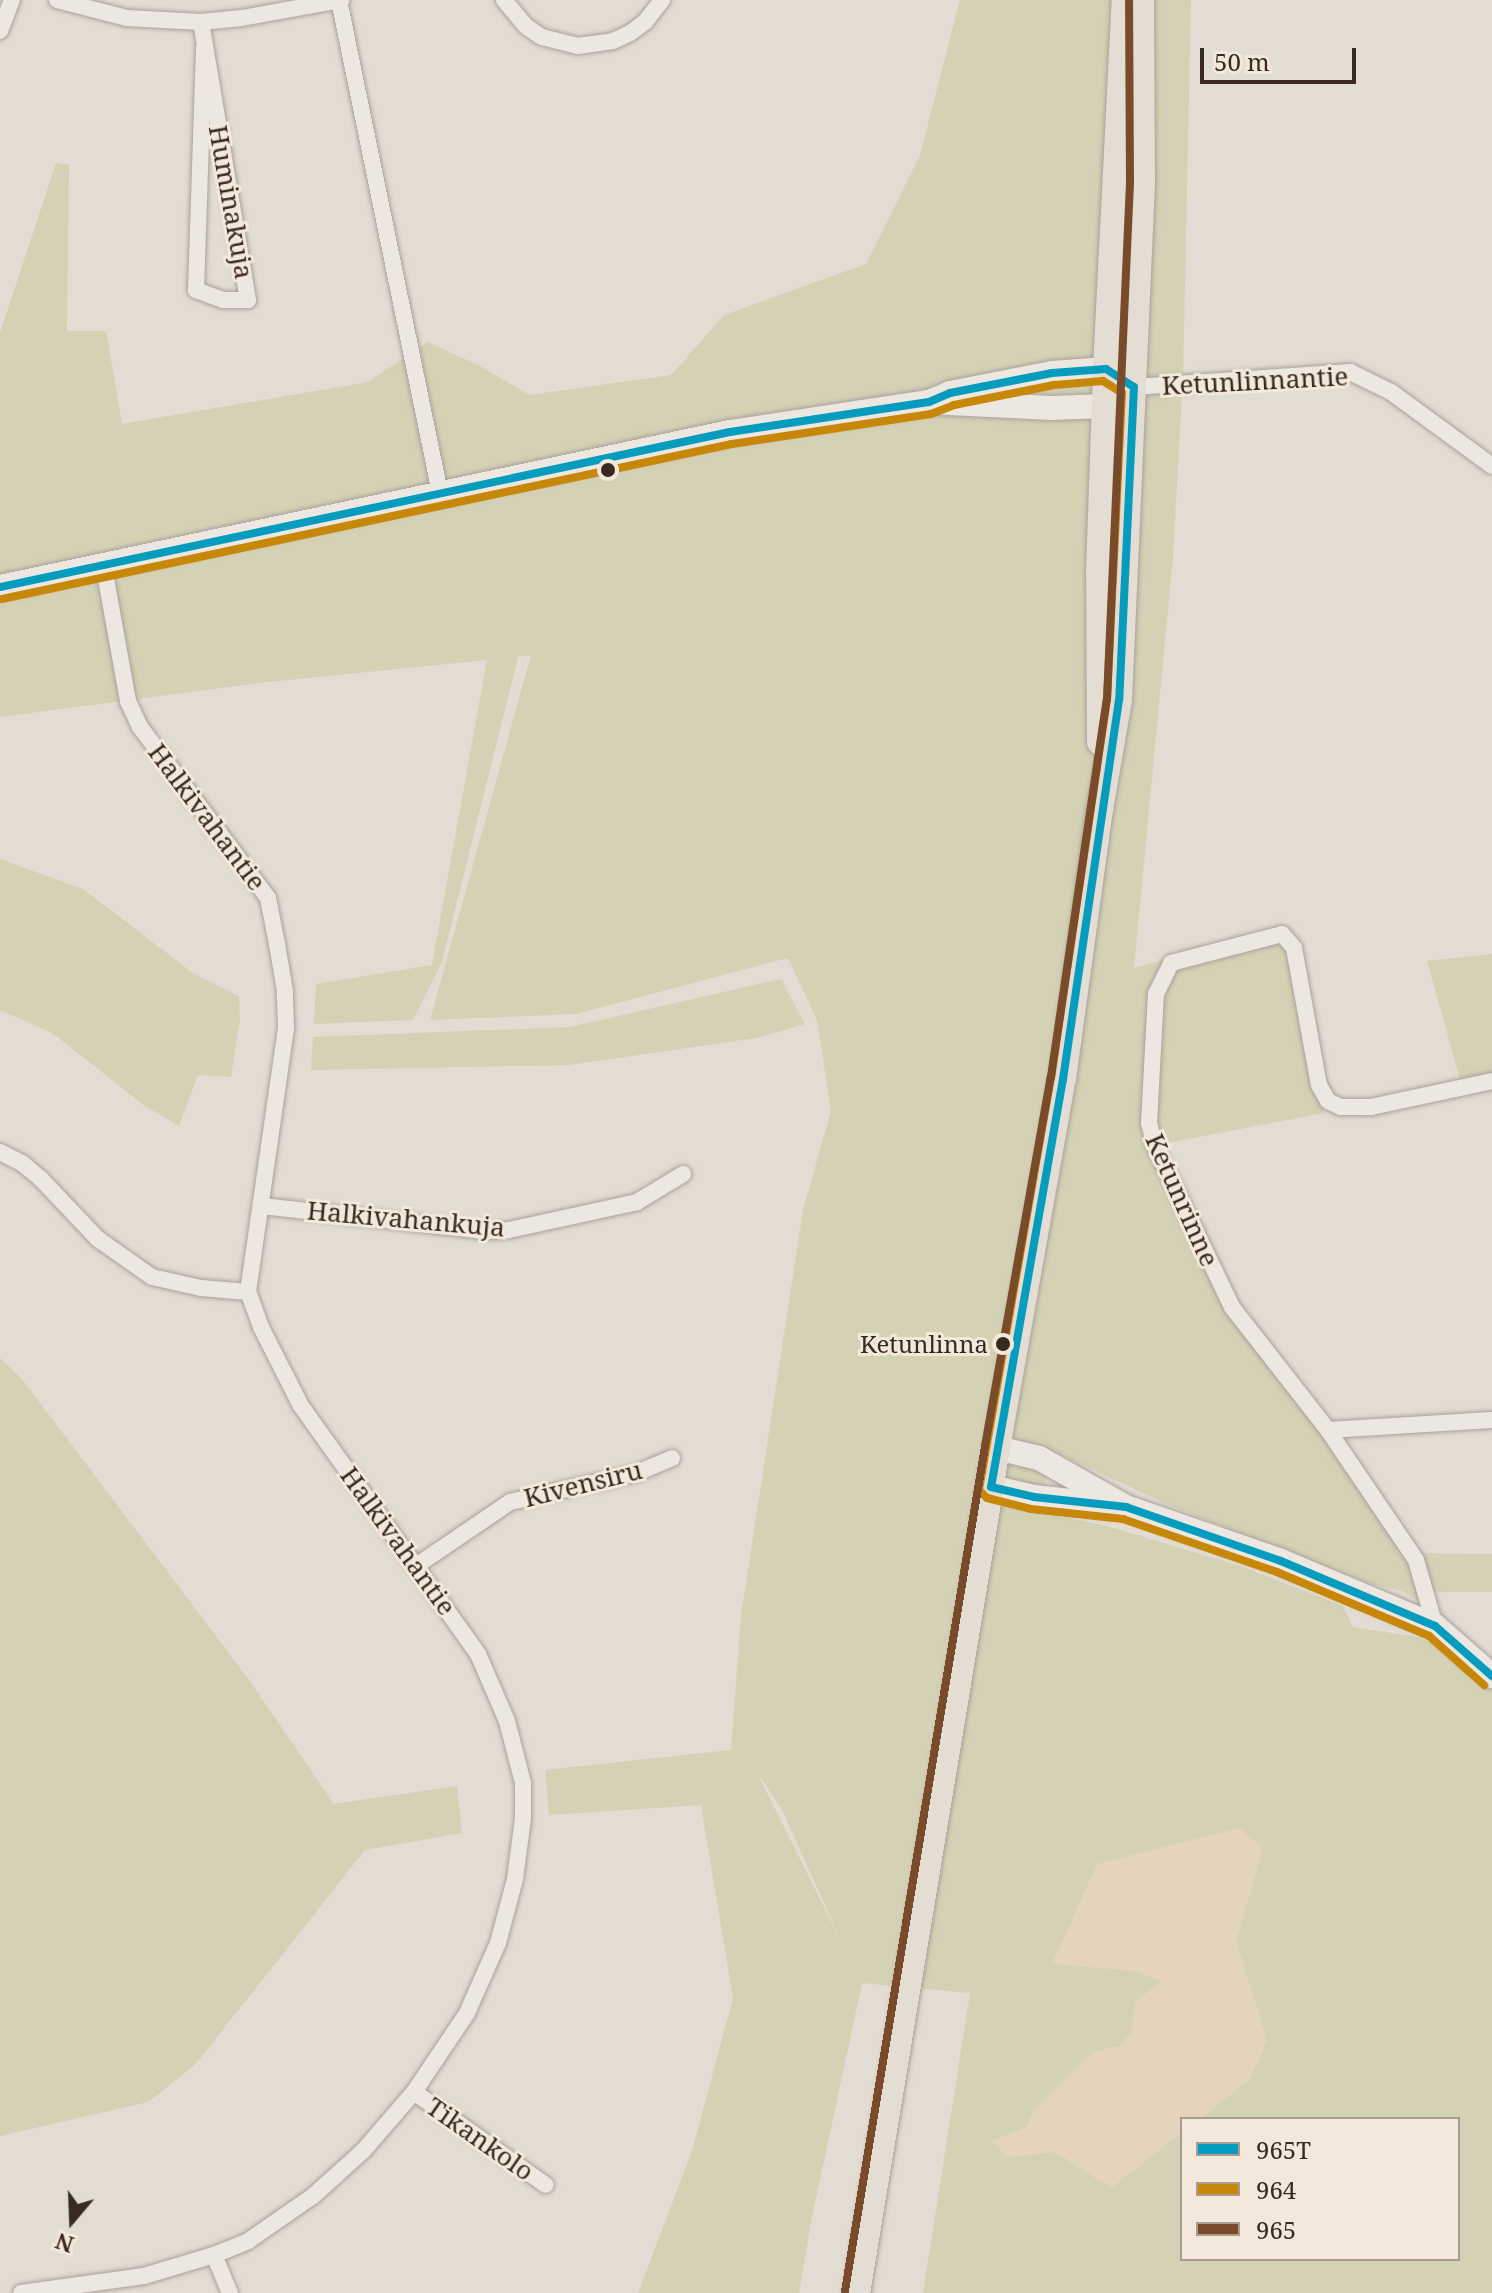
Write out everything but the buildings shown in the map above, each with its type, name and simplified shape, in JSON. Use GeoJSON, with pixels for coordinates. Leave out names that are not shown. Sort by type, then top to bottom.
{"type":"FeatureCollection","features":[{"type":"Feature","properties":{"kind":"main road"},"geometry":{"type":"LineString","coordinates":[[1100,810],[1099,572],[1125,0]]}},
{"type":"Feature","properties":{"kind":"main road"},"geometry":{"type":"LineString","coordinates":[[857,2293],[997,1448],[1063,1079],[1100,810],[1119,700],[1142,183],[1141,0]]}},
{"type":"Feature","properties":{"kind":"street"},"geometry":{"type":"LineString","coordinates":[[0,9],[12,0]]}},
{"type":"Feature","properties":{"kind":"street"},"geometry":{"type":"LineString","coordinates":[[0,31],[12,0]]}},
{"type":"Feature","properties":{"kind":"street"},"geometry":{"type":"LineString","coordinates":[[57,0],[127,18],[201,22],[242,18],[340,0],[440,493]]}},
{"type":"Feature","properties":{"kind":"street"},"geometry":{"type":"LineString","coordinates":[[504,0],[527,27],[542,37],[578,46],[613,41],[630,33],[645,22],[662,0]]}},
{"type":"Feature","properties":{"kind":"street","name":"Huminakuja"},"geometry":{"type":"LineString","coordinates":[[201,22],[248,300],[223,300],[196,290],[204,48]]}},
{"type":"Feature","properties":{"kind":"street"},"geometry":{"type":"LineString","coordinates":[[0,587],[104,568],[730,432],[929,402],[1052,408],[1105,406],[1134,387],[1106,369],[1052,373],[950,393],[929,402]]}},
{"type":"Feature","properties":{"kind":"street","name":"Ketunlinnantie"},"geometry":{"type":"LineString","coordinates":[[1134,387],[1350,372],[1391,392],[1492,466]]}},
{"type":"Feature","properties":{"kind":"street","name":"Halkivahantie"},"geometry":{"type":"LineString","coordinates":[[21,2293],[144,2276],[214,2255],[248,2241],[313,2196],[363,2151],[414,2092],[467,2013],[498,1943],[515,1879],[523,1818],[523,1783],[507,1721],[484,1668],[416,1566],[301,1406],[261,1327],[248,1292],[286,1027],[285,991],[268,898],[140,727],[128,701],[104,568]]}},
{"type":"Feature","properties":{"kind":"street","name":"Ketunrinne"},"geometry":{"type":"LineString","coordinates":[[1328,1430],[1232,1307],[1154,1144],[1149,1123],[1156,994],[1171,963],[1282,934],[1294,948],[1319,1085],[1328,1101],[1341,1107],[1371,1107],[1492,1081]]}},
{"type":"Feature","properties":{"kind":"street"},"geometry":{"type":"LineString","coordinates":[[0,1152],[22,1163],[98,1239],[152,1277],[201,1288],[248,1292]]}},
{"type":"Feature","properties":{"kind":"street","name":"Halkivahankuja"},"geometry":{"type":"LineString","coordinates":[[262,1206],[486,1231],[509,1230],[637,1202],[683,1174]]}},
{"type":"Feature","properties":{"kind":"street"},"geometry":{"type":"LineString","coordinates":[[1328,1430],[1492,1420]]}},
{"type":"Feature","properties":{"kind":"street"},"geometry":{"type":"LineString","coordinates":[[1328,1430],[1416,1560],[1435,1626]]}},
{"type":"Feature","properties":{"kind":"street"},"geometry":{"type":"LineString","coordinates":[[997,1448],[1039,1458],[1126,1507],[1281,1561],[1435,1626],[1492,1676]]}},
{"type":"Feature","properties":{"kind":"street","name":"Kivensiru"},"geometry":{"type":"LineString","coordinates":[[416,1566],[510,1502],[637,1473],[672,1458]]}},
{"type":"Feature","properties":{"kind":"street"},"geometry":{"type":"LineString","coordinates":[[991,1487],[1034,1497],[1126,1507]]}},
{"type":"Feature","properties":{"kind":"street","name":"Tikankolo"},"geometry":{"type":"LineString","coordinates":[[414,2092],[546,2185]]}},
{"type":"Feature","properties":{"kind":"street"},"geometry":{"type":"LineString","coordinates":[[214,2255],[230,2293]]}},
{"type":"Feature","properties":{"kind":"shaded area"},"geometry":{"type":"Polygon","coordinates":[[[960,0],[1191,0],[1183,376],[1173,557],[1134,968],[1290,926],[1324,1113],[1162,1144],[1225,1286],[1415,1553],[1492,1554],[1492,1592],[1430,1592],[1433,1610],[1402,1591],[1374,1585],[1169,1505],[1050,1450],[1040,1512],[1107,1526],[1240,1566],[1343,1606],[1353,1627],[1418,1637],[1492,1671],[1492,2293],[923,2293],[970,1993],[862,1983],[799,2293],[638,2293],[692,2151],[733,1998],[701,1805],[549,1815],[545,1770],[731,1750],[741,1616],[803,1210],[831,1111],[817,1020],[788,958],[576,1014],[430,1020],[531,655],[518,657],[442,962],[413,1020],[314,1024],[316,984],[432,965],[487,660],[268,682],[0,717],[0,333],[56,163],[69,165],[67,331],[106,331],[122,424],[368,382],[428,342],[480,366],[529,395],[671,375],[724,315],[866,264],[920,155],[960,0]],[[761,1778],[843,1945],[782,1810],[761,1778]],[[1263,1848],[1134,1970],[1163,1981],[1136,2001],[1131,2033],[1120,2046],[1093,2052],[1025,2128],[993,2141],[1006,2157],[1056,2152],[1111,2188],[1180,2134],[1180,2261],[1460,2261],[1460,2117],[1202,2117],[1249,2080],[1267,2041],[1236,1941],[1263,1848]]]}},
{"type":"Feature","properties":{"kind":"shaded area"},"geometry":{"type":"Polygon","coordinates":[[[0,859],[83,889],[193,973],[239,996],[240,1020],[231,1077],[198,1075],[179,1126],[145,1106],[52,1033],[0,1010],[0,859]]]}},
{"type":"Feature","properties":{"kind":"shaded area"},"geometry":{"type":"Polygon","coordinates":[[[1492,954],[1492,1081],[1460,1079],[1427,961],[1492,954]]]}},
{"type":"Feature","properties":{"kind":"shaded area"},"geometry":{"type":"Polygon","coordinates":[[[781,979],[805,1024],[756,1038],[569,1065],[311,1070],[313,1037],[570,1027],[781,979]]]}},
{"type":"Feature","properties":{"kind":"shaded area"},"geometry":{"type":"Polygon","coordinates":[[[0,1358],[22,1379],[249,1680],[334,1804],[457,1786],[462,1833],[365,1850],[195,2065],[148,2102],[0,2136],[0,1358]]]}},
{"type":"Feature","properties":{"kind":"sand"},"geometry":{"type":"Polygon","coordinates":[[[1239,1828],[1263,1848],[1236,1941],[1267,2041],[1249,2080],[1202,2117],[1180,2117],[1180,2134],[1111,2188],[1056,2152],[1006,2157],[992,2141],[1025,2128],[1034,2111],[1093,2052],[1120,2046],[1131,2032],[1136,2001],[1162,1981],[1135,1971],[1052,1964],[1097,1864],[1239,1828]]]}},
{"type":"Feature","properties":{"kind":"transit line","name":"965"},"geometry":{"type":"LineString","coordinates":[[845,2291],[985,1446],[1051,1077],[1107,699],[1130,183],[1129,0]]}},
{"type":"Feature","properties":{"kind":"transit line","name":"965T"},"geometry":{"type":"LineString","coordinates":[[0,587],[730,432],[929,402],[950,393],[1052,373],[1106,369],[1134,387],[1119,700],[1063,1079],[991,1487],[1034,1497],[1126,1507],[1281,1561],[1435,1626],[1492,1676]]}},
{"type":"Feature","properties":{"kind":"transit line","name":"964"},"geometry":{"type":"LineString","coordinates":[[2,599],[732,444],[931,414],[954,405],[1054,385],[1103,381],[1122,393],[1107,699],[1051,1077],[979,1490],[987,1498],[1031,1509],[1123,1519],[1277,1572],[1429,1636],[1484,1685]]}},
{"type":"Feature","properties":{"kind":"place","name":"Ketunlinna"},"geometry":{"type":"Point","coordinates":[1003,1344]}}]}
